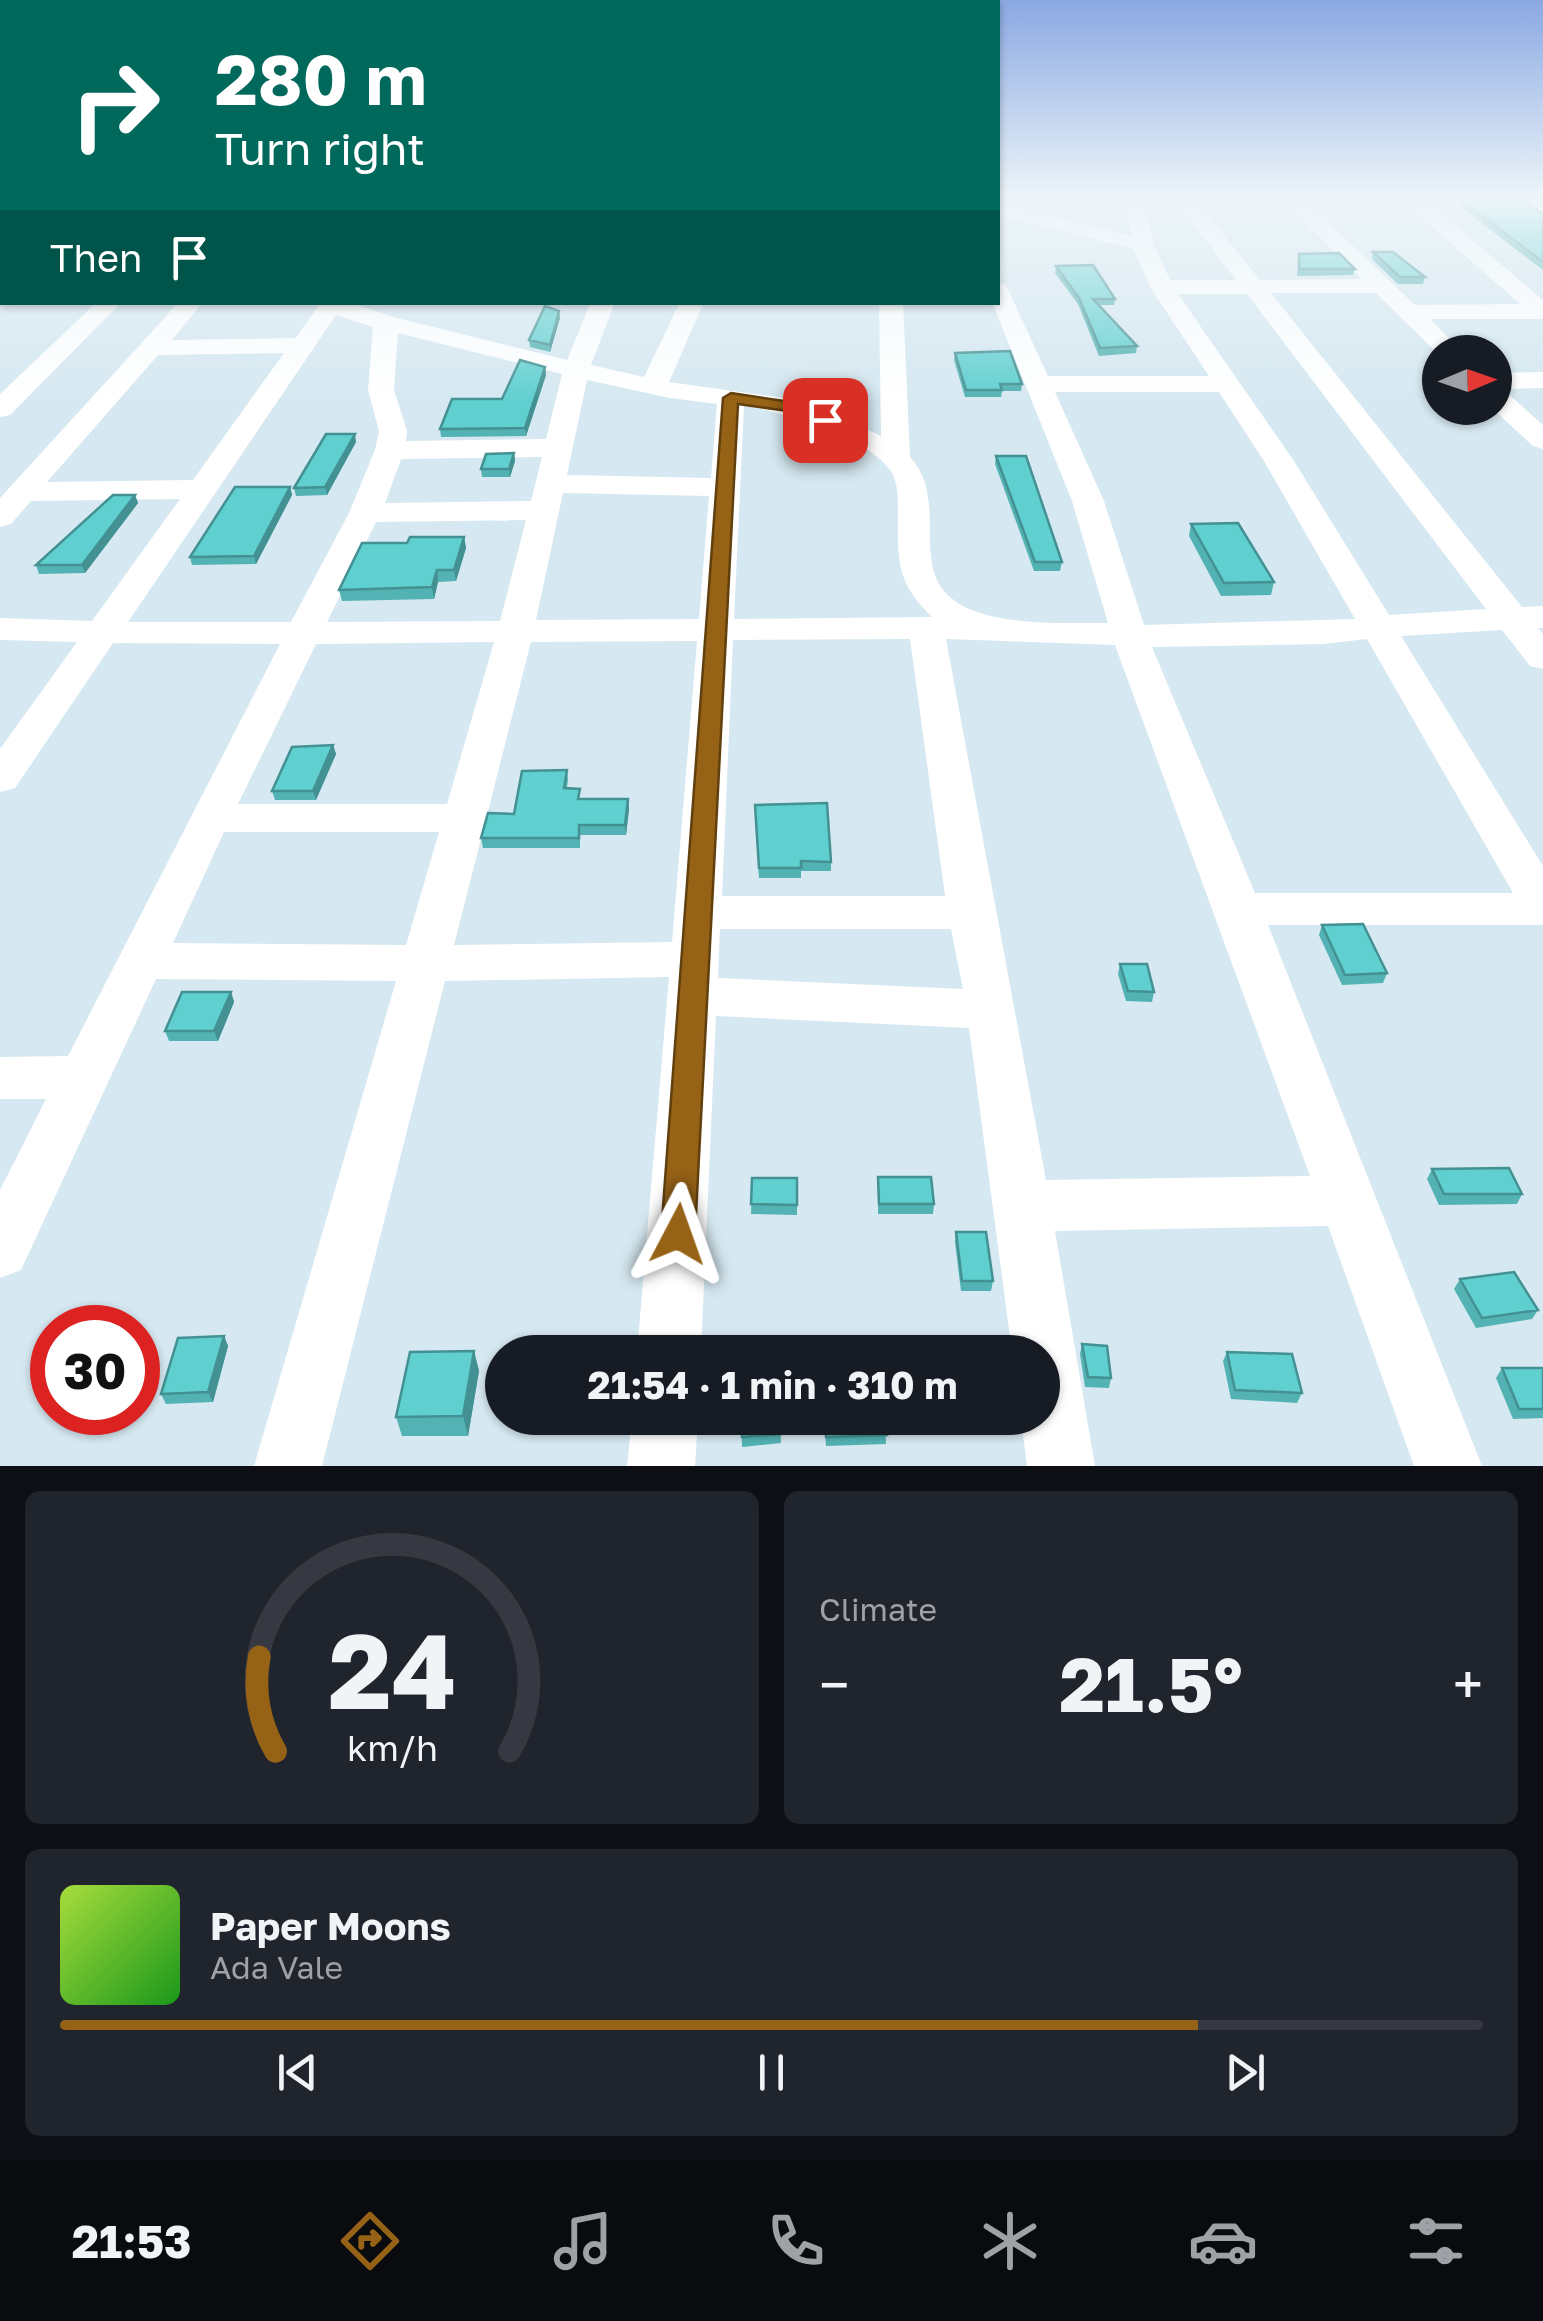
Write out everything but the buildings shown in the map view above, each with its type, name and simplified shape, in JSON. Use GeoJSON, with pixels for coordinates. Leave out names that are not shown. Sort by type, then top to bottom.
{"type":"FeatureCollection","features":[{"type":"Feature","properties":{"kind":"street"},"geometry":{"type":"LineString","coordinates":[[1153,266],[1224,384],[1278,461],[1543,907]]}},
{"type":"Feature","properties":{"kind":"street"},"geometry":{"type":"LineString","coordinates":[[1235,266],[1527,617],[1543,658]]}},
{"type":"Feature","properties":{"kind":"street"},"geometry":{"type":"LineString","coordinates":[[1361,266],[1433,335]]}},
{"type":"Feature","properties":{"kind":"street"},"geometry":{"type":"LineString","coordinates":[[1491,266],[1543,311]]}},
{"type":"Feature","properties":{"kind":"street"},"geometry":{"type":"LineString","coordinates":[[1162,287],[1381,286]]}},
{"type":"Feature","properties":{"kind":"street"},"geometry":{"type":"LineString","coordinates":[[1000,294],[1088,501],[1129,635],[1238,908],[1448,1466]]}},
{"type":"Feature","properties":{"kind":"street"},"geometry":{"type":"LineString","coordinates":[[4,401],[109,305]]}},
{"type":"Feature","properties":{"kind":"street"},"geometry":{"type":"LineString","coordinates":[[0,517],[189,305]]}},
{"type":"Feature","properties":{"kind":"street"},"geometry":{"type":"LineString","coordinates":[[0,779],[331,305]]}},
{"type":"Feature","properties":{"kind":"street"},"geometry":{"type":"LineString","coordinates":[[337,305],[386,322],[438,326],[654,387],[798,408],[850,430],[896,457],[912,478],[912,549],[920,585],[936,606],[969,621],[1006,629]]}},
{"type":"Feature","properties":{"kind":"street"},"geometry":{"type":"LineString","coordinates":[[288,1466],[516,630],[577,368],[602,305]]}},
{"type":"Feature","properties":{"kind":"street"},"geometry":{"type":"LineString","coordinates":[[654,387],[691,305]]}},
{"type":"Feature","properties":{"kind":"street"},"geometry":{"type":"LineString","coordinates":[[891,305],[896,457]]}},
{"type":"Feature","properties":{"kind":"street"},"geometry":{"type":"LineString","coordinates":[[1410,312],[1543,311]]}},
{"type":"Feature","properties":{"kind":"street"},"geometry":{"type":"LineString","coordinates":[[0,1251],[87,1078],[209,818],[365,512],[394,431],[381,390],[386,322]]}},
{"type":"Feature","properties":{"kind":"street"},"geometry":{"type":"LineString","coordinates":[[148,348],[304,345]]}},
{"type":"Feature","properties":{"kind":"street"},"geometry":{"type":"LineString","coordinates":[[1512,381],[1543,380]]}},
{"type":"Feature","properties":{"kind":"street"},"geometry":{"type":"LineString","coordinates":[[1040,384],[1224,384]]}},
{"type":"Feature","properties":{"kind":"street"},"geometry":{"type":"LineString","coordinates":[[670,1335],[697,956],[722,487],[731,398]]}},
{"type":"Feature","properties":{"kind":"street"},"geometry":{"type":"LineString","coordinates":[[1512,411],[1543,440]]}},
{"type":"Feature","properties":{"kind":"street"},"geometry":{"type":"LineString","coordinates":[[390,450],[550,481],[722,487]]}},
{"type":"Feature","properties":{"kind":"street"},"geometry":{"type":"LineString","coordinates":[[365,512],[550,481]]}},
{"type":"Feature","properties":{"kind":"street"},"geometry":{"type":"LineString","coordinates":[[24,492],[205,489]]}},
{"type":"Feature","properties":{"kind":"street"},"geometry":{"type":"LineString","coordinates":[[0,629],[303,632],[926,628],[1248,636],[1527,617]]}},
{"type":"Feature","properties":{"kind":"street"},"geometry":{"type":"LineString","coordinates":[[926,628],[971,912],[992,1010],[1061,1466]]}},
{"type":"Feature","properties":{"kind":"street"},"geometry":{"type":"LineString","coordinates":[[209,818],[463,818]]}},
{"type":"Feature","properties":{"kind":"street"},"geometry":{"type":"LineString","coordinates":[[1238,908],[1543,907]]}},
{"type":"Feature","properties":{"kind":"street"},"geometry":{"type":"LineString","coordinates":[[142,960],[422,964],[697,956],[971,912]]}},
{"type":"Feature","properties":{"kind":"street"},"geometry":{"type":"LineString","coordinates":[[697,956],[992,1010]]}},
{"type":"Feature","properties":{"kind":"street"},"geometry":{"type":"LineString","coordinates":[[0,1078],[87,1078]]}},
{"type":"Feature","properties":{"kind":"street"},"geometry":{"type":"LineString","coordinates":[[1023,1206],[1348,1200]]}},
{"type":"Feature","properties":{"kind":"street"},"geometry":{"type":"LineString","coordinates":[[662,1466],[664,1435]]}},
{"type":"Feature","properties":{"kind":"route"},"geometry":{"type":"LineString","coordinates":[[678,1234],[700,912],[722,487],[731,398],[798,408],[825,420]]}}]}
